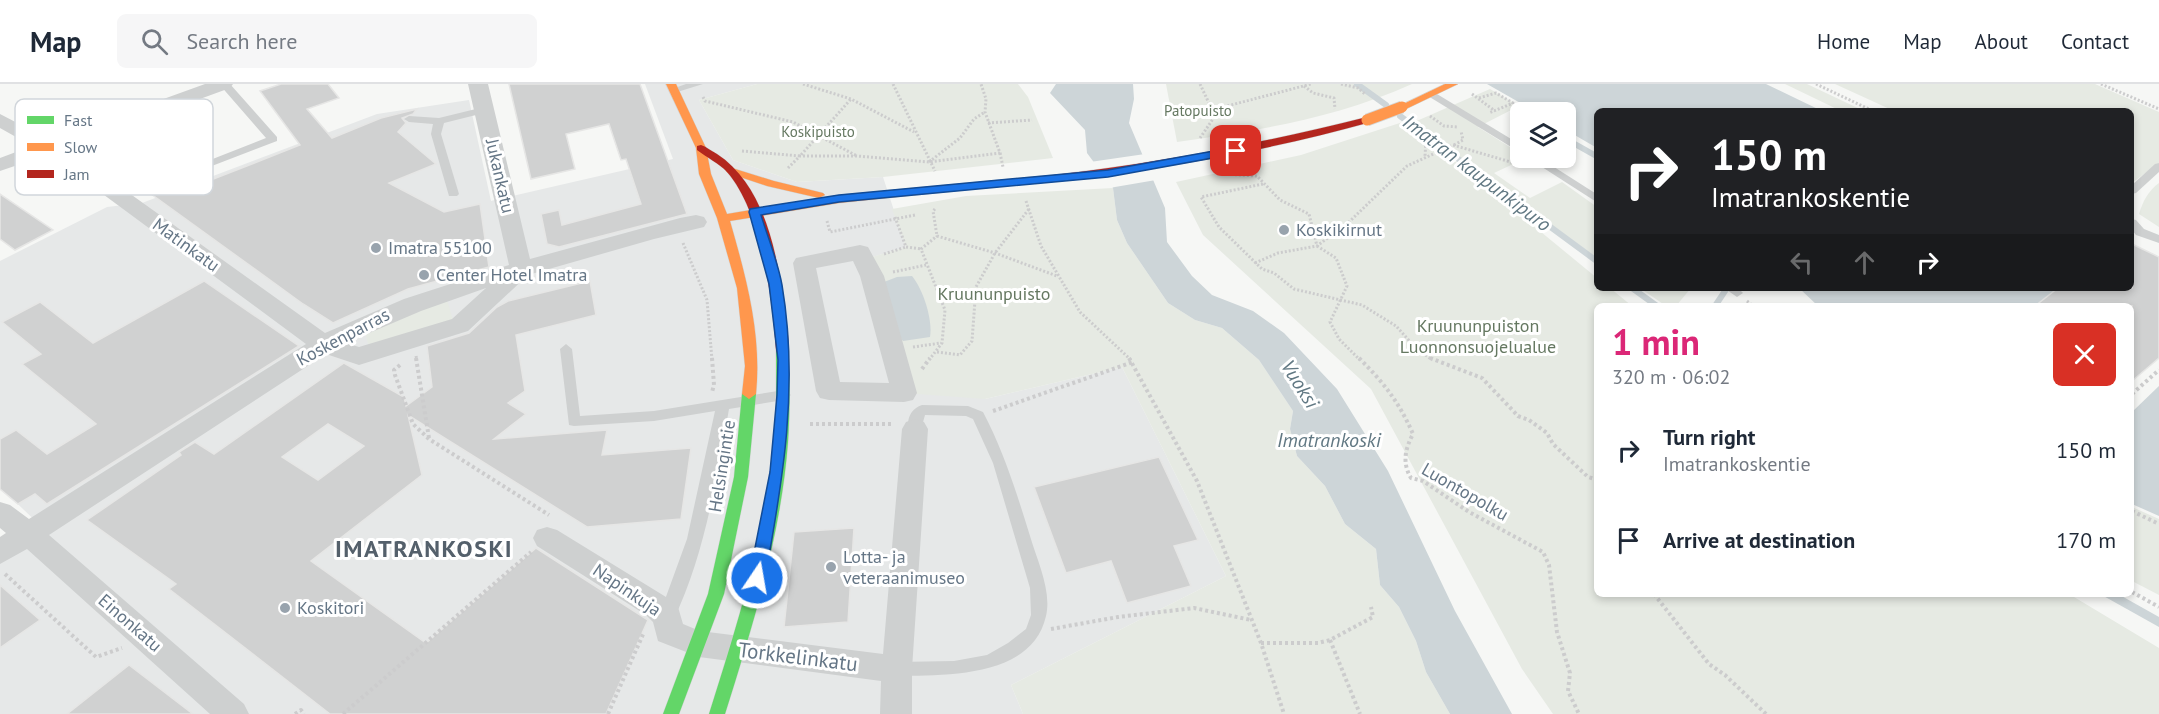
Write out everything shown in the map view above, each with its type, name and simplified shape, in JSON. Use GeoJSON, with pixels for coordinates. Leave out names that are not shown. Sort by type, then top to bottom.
{"type":"FeatureCollection","features":[{"type":"Feature","properties":{"kind":"main road"},"geometry":{"type":"LineString","coordinates":[[723,218],[839,199],[1039,182],[1108,173],[1266,145],[1367,120],[1454,84]]}},
{"type":"Feature","properties":{"kind":"main road","name":"Helsingintie"},"geometry":{"type":"LineString","coordinates":[[671,714],[716,594],[741,477],[752,366],[742,288],[723,218],[705,174],[700,148],[673,87]]}},
{"type":"Feature","properties":{"kind":"main road"},"geometry":{"type":"LineString","coordinates":[[700,148],[732,171],[771,184],[839,199]]}},
{"type":"Feature","properties":{"kind":"main road"},"geometry":{"type":"LineString","coordinates":[[717,714],[753,596],[769,523],[777,472],[784,395],[784,360],[776,284],[754,212],[732,171]]}},
{"type":"Feature","properties":{"kind":"street"},"geometry":{"type":"LineString","coordinates":[[181,99],[224,84]]}},
{"type":"Feature","properties":{"kind":"street","name":"Jukankatu"},"geometry":{"type":"LineString","coordinates":[[478,84],[521,269]]}},
{"type":"Feature","properties":{"kind":"street","name":"Matinkatu"},"geometry":{"type":"LineString","coordinates":[[0,120],[15,128]]}},
{"type":"Feature","properties":{"kind":"street"},"geometry":{"type":"LineString","coordinates":[[0,165],[15,159]]}},
{"type":"Feature","properties":{"kind":"street","name":"Matinkatu"},"geometry":{"type":"LineString","coordinates":[[115,195],[323,344],[359,356],[460,325],[521,269]]}},
{"type":"Feature","properties":{"kind":"street","name":"Koskenparras"},"geometry":{"type":"LineString","coordinates":[[0,552],[323,344],[368,321],[418,301],[521,269],[686,224]]}},
{"type":"Feature","properties":{"kind":"street"},"geometry":{"type":"LineString","coordinates":[[860,252],[872,276],[904,393],[829,391],[804,263],[860,252]]}},
{"type":"Feature","properties":{"kind":"street"},"geometry":{"type":"LineString","coordinates":[[896,714],[897,669],[915,429]]}},
{"type":"Feature","properties":{"kind":"street","name":"Einonkatu"},"geometry":{"type":"LineString","coordinates":[[0,513],[41,544],[233,714]]}},
{"type":"Feature","properties":{"kind":"street","name":"Napinkuja"},"geometry":{"type":"LineString","coordinates":[[548,538],[661,611],[669,632],[699,644]]}},
{"type":"Feature","properties":{"kind":"street","name":"Torkkelinkatu"},"geometry":{"type":"LineString","coordinates":[[699,644],[897,669]]}},
{"type":"Feature","properties":{"kind":"lane"},"geometry":{"type":"LineString","coordinates":[[213,162],[273,139],[224,84]]}},
{"type":"Feature","properties":{"kind":"lane"},"geometry":{"type":"LineString","coordinates":[[673,87],[696,84]]}},
{"type":"Feature","properties":{"kind":"lane"},"geometry":{"type":"LineString","coordinates":[[1432,94],[1510,143]]}},
{"type":"Feature","properties":{"kind":"lane"},"geometry":{"type":"LineString","coordinates":[[409,118],[439,121],[484,110]]}},
{"type":"Feature","properties":{"kind":"lane"},"geometry":{"type":"LineString","coordinates":[[439,121],[436,134],[453,194]]}},
{"type":"Feature","properties":{"kind":"lane"},"geometry":{"type":"LineString","coordinates":[[2134,189],[2159,166]]}},
{"type":"Feature","properties":{"kind":"lane"},"geometry":{"type":"LineString","coordinates":[[1541,168],[1594,198]]}},
{"type":"Feature","properties":{"kind":"lane"},"geometry":{"type":"LineString","coordinates":[[2134,225],[2140,232],[2159,239]]}},
{"type":"Feature","properties":{"kind":"lane"},"geometry":{"type":"LineString","coordinates":[[566,350],[574,421],[654,416],[784,395]]}},
{"type":"Feature","properties":{"kind":"lane"},"geometry":{"type":"LineString","coordinates":[[661,611],[679,591],[703,508],[715,406]]}},
{"type":"Feature","properties":{"kind":"lane"},"geometry":{"type":"LineString","coordinates":[[897,669],[954,668],[990,662],[1014,648],[1032,633],[1039,615],[1038,588],[1000,463],[978,416],[968,411],[922,410],[916,415],[915,429]]}},
{"type":"Feature","properties":{"kind":"path"},"geometry":{"type":"LineString","coordinates":[[696,84],[710,110]]}},
{"type":"Feature","properties":{"kind":"path"},"geometry":{"type":"LineString","coordinates":[[803,84],[851,99],[915,132]]}},
{"type":"Feature","properties":{"kind":"path"},"geometry":{"type":"LineString","coordinates":[[893,84],[929,162]]}},
{"type":"Feature","properties":{"kind":"path"},"geometry":{"type":"LineString","coordinates":[[742,151],[929,162],[1000,153],[988,123],[985,112],[986,99],[981,84]]}},
{"type":"Feature","properties":{"kind":"path"},"geometry":{"type":"LineString","coordinates":[[1198,140],[1215,116],[1200,84]]}},
{"type":"Feature","properties":{"kind":"path"},"geometry":{"type":"LineString","coordinates":[[1212,110],[1311,84]]}},
{"type":"Feature","properties":{"kind":"path"},"geometry":{"type":"LineString","coordinates":[[1816,84],[1866,108]]}},
{"type":"Feature","properties":{"kind":"path"},"geometry":{"type":"LineString","coordinates":[[2101,84],[2159,109]]}},
{"type":"Feature","properties":{"kind":"path"},"geometry":{"type":"LineString","coordinates":[[1304,86],[1313,93],[1334,98],[1335,111]]}},
{"type":"Feature","properties":{"kind":"path"},"geometry":{"type":"LineString","coordinates":[[1472,94],[1495,111],[1513,103],[1496,93],[1479,98]]}},
{"type":"Feature","properties":{"kind":"path"},"geometry":{"type":"LineString","coordinates":[[771,184],[800,156],[851,99]]}},
{"type":"Feature","properties":{"kind":"path"},"geometry":{"type":"LineString","coordinates":[[705,100],[793,122],[857,156]]}},
{"type":"Feature","properties":{"kind":"path"},"geometry":{"type":"LineString","coordinates":[[929,162],[960,138],[974,119],[985,112]]}},
{"type":"Feature","properties":{"kind":"path"},"geometry":{"type":"LineString","coordinates":[[988,123],[1032,120]]}},
{"type":"Feature","properties":{"kind":"path"},"geometry":{"type":"LineString","coordinates":[[1255,263],[1278,253],[1317,246],[1349,222],[1407,166],[1463,140],[1461,131]]}},
{"type":"Feature","properties":{"kind":"path"},"geometry":{"type":"LineString","coordinates":[[1451,146],[1510,160]]}},
{"type":"Feature","properties":{"kind":"path"},"geometry":{"type":"LineString","coordinates":[[1257,176],[1280,200],[1309,214],[1317,246]]}},
{"type":"Feature","properties":{"kind":"path"},"geometry":{"type":"LineString","coordinates":[[1023,183],[1041,246],[1057,276],[1080,312],[1133,362],[1197,481],[1261,643],[1284,714]]}},
{"type":"Feature","properties":{"kind":"path"},"geometry":{"type":"LineString","coordinates":[[1263,184],[1201,197],[1219,227],[1255,263],[1262,269],[1274,273],[1294,290],[1362,305],[1385,317],[1432,360],[1482,378],[1518,416],[1529,420],[1547,433],[1553,444],[1588,477],[1594,479]]}},
{"type":"Feature","properties":{"kind":"path"},"geometry":{"type":"LineString","coordinates":[[826,219],[830,232],[933,211],[938,206]]}},
{"type":"Feature","properties":{"kind":"path"},"geometry":{"type":"LineString","coordinates":[[892,209],[906,247],[921,249],[937,236]]}},
{"type":"Feature","properties":{"kind":"path"},"geometry":{"type":"LineString","coordinates":[[937,352],[960,355],[972,341],[976,287],[995,253],[1029,209]]}},
{"type":"Feature","properties":{"kind":"path"},"geometry":{"type":"LineString","coordinates":[[933,211],[937,236]]}},
{"type":"Feature","properties":{"kind":"path"},"geometry":{"type":"LineString","coordinates":[[686,224],[707,300],[715,406]]}},
{"type":"Feature","properties":{"kind":"path"},"geometry":{"type":"LineString","coordinates":[[937,236],[995,253],[1057,276]]}},
{"type":"Feature","properties":{"kind":"path","name":"Luontopolku"},"geometry":{"type":"LineString","coordinates":[[1317,246],[1336,258],[1347,286],[1330,322],[1339,339],[1384,384],[1403,412],[1413,434],[1407,446],[1404,467],[1411,478],[1423,481],[1469,512],[1543,552],[1550,565],[1557,632],[1570,674],[1568,691],[1579,714]]}},
{"type":"Feature","properties":{"kind":"path"},"geometry":{"type":"LineString","coordinates":[[808,424],[898,424],[904,393],[942,343],[945,310],[921,249]]}},
{"type":"Feature","properties":{"kind":"path"},"geometry":{"type":"LineString","coordinates":[[872,276],[926,265]]}},
{"type":"Feature","properties":{"kind":"path"},"geometry":{"type":"LineString","coordinates":[[413,340],[429,439]]}},
{"type":"Feature","properties":{"kind":"path"},"geometry":{"type":"LineString","coordinates":[[978,416],[1133,362]]}},
{"type":"Feature","properties":{"kind":"path"},"geometry":{"type":"LineString","coordinates":[[2134,392],[2159,370]]}},
{"type":"Feature","properties":{"kind":"path"},"geometry":{"type":"LineString","coordinates":[[343,714],[564,524],[429,439],[413,424],[395,375]]}},
{"type":"Feature","properties":{"kind":"path"},"geometry":{"type":"LineString","coordinates":[[2134,512],[2159,524]]}},
{"type":"Feature","properties":{"kind":"path"},"geometry":{"type":"LineString","coordinates":[[0,569],[96,657],[121,647],[130,654]]}},
{"type":"Feature","properties":{"kind":"path"},"geometry":{"type":"LineString","coordinates":[[2134,593],[2159,607]]}},
{"type":"Feature","properties":{"kind":"path"},"geometry":{"type":"LineString","coordinates":[[1656,597],[1709,664],[1725,675],[1766,714]]}},
{"type":"Feature","properties":{"kind":"path"},"geometry":{"type":"LineString","coordinates":[[1261,643],[1330,640],[1373,617],[1371,607]]}},
{"type":"Feature","properties":{"kind":"path"},"geometry":{"type":"LineString","coordinates":[[1032,633],[1118,617],[1194,608],[1251,620]]}},
{"type":"Feature","properties":{"kind":"path"},"geometry":{"type":"LineString","coordinates":[[608,714],[661,611]]}},
{"type":"Feature","properties":{"kind":"path"},"geometry":{"type":"LineString","coordinates":[[1330,640],[1360,714]]}},
{"type":"Feature","properties":{"kind":"path"},"geometry":{"type":"LineString","coordinates":[[295,714],[303,712]]}},
{"type":"Feature","properties":{"kind":"shaded area"},"geometry":{"type":"Polygon","coordinates":[[[645,84],[757,84],[699,100],[733,160],[797,182],[883,177],[906,247],[866,259],[985,399],[1122,367],[1226,576],[1011,685],[1023,714],[0,714],[0,563],[47,532],[0,487],[0,261],[107,207],[142,203],[163,195],[213,195],[213,176],[377,114],[469,100],[491,201],[673,159],[645,84]]]}},
{"type":"Feature","properties":{"kind":"green space","name":"Koskipuisto"},"geometry":{"type":"Polygon","coordinates":[[[757,84],[1018,84],[1028,97],[1053,158],[883,177],[797,182],[733,160],[699,100],[757,84]]]}},
{"type":"Feature","properties":{"kind":"green space","name":"Patopuisto"},"geometry":{"type":"Polygon","coordinates":[[[1166,84],[1412,84],[1325,115],[1267,128],[1177,142],[1166,84]]]}},
{"type":"Feature","properties":{"kind":"green space"},"geometry":{"type":"Polygon","coordinates":[[[1785,84],[1807,84],[1858,108],[1835,108],[1785,84]]]}},
{"type":"Feature","properties":{"kind":"green space"},"geometry":{"type":"Polygon","coordinates":[[[1835,84],[2095,84],[2159,112],[2159,163],[2134,182],[2134,108],[1887,108],[1835,84]]]}},
{"type":"Feature","properties":{"kind":"green space"},"geometry":{"type":"Polygon","coordinates":[[[1490,89],[1512,102],[1510,102],[1510,111],[1478,127],[1510,147],[1510,166],[1494,173],[1530,198],[1562,182],[1594,205],[1594,256],[1412,123],[1490,89]]]}},
{"type":"Feature","properties":{"kind":"green space","name":"Kruununpuiston Luonnonsuojelualue"},"geometry":{"type":"Polygon","coordinates":[[[1406,121],[1594,276],[1594,291],[1614,291],[1628,303],[1594,303],[1594,597],[2074,597],[2159,648],[2159,714],[1553,714],[1522,669],[1371,389],[1203,235],[1176,182],[1301,155],[1406,121]]]}},
{"type":"Feature","properties":{"kind":"green space"},"geometry":{"type":"Polygon","coordinates":[[[2159,183],[2159,227],[2139,214],[2146,197],[2159,183]]]}},
{"type":"Feature","properties":{"kind":"green space","name":"Kruununpuisto"},"geometry":{"type":"Polygon","coordinates":[[[1113,188],[1117,220],[1127,243],[1168,303],[1195,320],[1222,328],[1259,360],[1293,411],[1290,429],[1297,456],[1325,486],[1345,524],[1376,549],[1380,585],[1399,607],[1416,641],[1426,672],[1450,714],[1023,714],[1011,685],[1226,576],[1122,367],[985,399],[904,393],[865,259],[906,247],[892,209],[966,196],[1113,188]]]}},
{"type":"Feature","properties":{"kind":"green space"},"geometry":{"type":"Polygon","coordinates":[[[1644,291],[1688,291],[1678,303],[1662,303],[1644,291]]]}},
{"type":"Feature","properties":{"kind":"green space"},"geometry":{"type":"Polygon","coordinates":[[[447,300],[454,323],[369,348],[364,328],[447,300]]]}},
{"type":"Feature","properties":{"kind":"green space"},"geometry":{"type":"Polygon","coordinates":[[[2134,508],[2159,519],[2159,595],[2134,582],[2134,508]]]}},
{"type":"Feature","properties":{"kind":"water","name":"Imatrankoski"},"geometry":{"type":"Polygon","coordinates":[[[1056,84],[1133,84],[1134,99],[1129,123],[1165,208],[1167,242],[1192,276],[1212,295],[1253,311],[1284,333],[1337,389],[1388,471],[1455,611],[1512,714],[1450,714],[1426,672],[1416,641],[1399,607],[1380,585],[1376,549],[1345,524],[1325,486],[1297,456],[1290,429],[1293,411],[1259,360],[1222,328],[1195,320],[1168,303],[1127,243],[1117,220],[1113,188],[1087,153],[1085,130],[1050,93],[1056,84]]]}},
{"type":"Feature","properties":{"kind":"water"},"geometry":{"type":"Polygon","coordinates":[[[1487,84],[1766,84],[1816,108],[1594,108],[1594,146],[1576,136],[1576,102],[1518,102],[1487,84]]]}},
{"type":"Feature","properties":{"kind":"water"},"geometry":{"type":"Polygon","coordinates":[[[912,276],[926,305],[931,330],[930,337],[903,341],[897,333],[884,282],[897,277],[912,276]]]}},
{"type":"Feature","properties":{"kind":"water"},"geometry":{"type":"Polygon","coordinates":[[[1802,291],[2054,291],[2039,303],[1815,303],[1802,291]]]}},
{"type":"Feature","properties":{"kind":"water"},"geometry":{"type":"Polygon","coordinates":[[[2159,386],[2159,516],[2134,505],[2134,410],[2159,386]]]}},
{"type":"Feature","properties":{"kind":"water"},"geometry":{"type":"Polygon","coordinates":[[[2105,597],[2123,597],[2159,617],[2159,627],[2105,597]]]}},
{"type":"Feature","properties":{"kind":"pier"},"geometry":{"type":"Polygon","coordinates":[[[1145,154],[1156,180],[1110,188],[1090,162],[1145,154]]]}},
{"type":"Feature","properties":{"kind":"building"},"geometry":{"type":"Polygon","coordinates":[[[281,84],[328,84],[339,98],[307,109],[332,138],[381,118],[417,109],[413,114],[402,118],[406,123],[398,132],[436,164],[389,183],[444,212],[480,204],[489,267],[408,289],[333,323],[303,304],[152,195],[213,195],[213,179],[300,145],[260,91],[281,84]]]}},
{"type":"Feature","properties":{"kind":"building"},"geometry":{"type":"Polygon","coordinates":[[[509,84],[640,84],[687,214],[559,247],[547,244],[541,214],[559,210],[562,225],[641,204],[626,159],[621,160],[609,124],[566,134],[575,169],[531,179],[509,84]]]}},
{"type":"Feature","properties":{"kind":"building"},"geometry":{"type":"Polygon","coordinates":[[[0,194],[53,230],[15,250],[0,239],[0,194]]]}},
{"type":"Feature","properties":{"kind":"building"},"geometry":{"type":"Polygon","coordinates":[[[2134,245],[2159,257],[2159,358],[2134,379],[2134,303],[2039,303],[2054,291],[2134,291],[2134,245]]]}},
{"type":"Feature","properties":{"kind":"building"},"geometry":{"type":"Polygon","coordinates":[[[204,281],[299,346],[47,504],[35,494],[18,504],[0,489],[0,439],[16,430],[47,454],[96,424],[22,364],[41,354],[2,322],[40,302],[93,343],[204,281]]]}},
{"type":"Feature","properties":{"kind":"building"},"geometry":{"type":"Polygon","coordinates":[[[590,281],[596,315],[516,335],[525,391],[508,403],[526,414],[494,439],[607,430],[602,455],[691,448],[681,519],[587,527],[408,415],[422,475],[311,561],[426,643],[536,548],[648,620],[606,714],[330,714],[169,589],[176,584],[87,520],[181,455],[179,452],[195,442],[214,454],[344,363],[404,397],[406,406],[432,387],[427,346],[469,333],[497,307],[508,301],[590,281]],[[328,424],[282,457],[318,480],[364,446],[328,424]]]}},
{"type":"Feature","properties":{"kind":"building"},"geometry":{"type":"Polygon","coordinates":[[[1159,457],[1198,540],[1174,546],[1191,586],[1127,603],[1111,561],[1066,573],[1034,487],[1159,457]]]}},
{"type":"Feature","properties":{"kind":"building"},"geometry":{"type":"Polygon","coordinates":[[[854,528],[848,622],[784,627],[794,532],[854,528]]]}},
{"type":"Feature","properties":{"kind":"building"},"geometry":{"type":"Polygon","coordinates":[[[0,585],[40,620],[0,648],[0,585]]]}},
{"type":"Feature","properties":{"kind":"building"},"geometry":{"type":"Polygon","coordinates":[[[129,665],[193,714],[67,714],[129,665]]]}},
{"type":"Feature","properties":{"kind":"waterway","name":"Imatran kaupunkipuro"},"geometry":{"type":"LineString","coordinates":[[1357,84],[1386,105]]}},
{"type":"Feature","properties":{"kind":"waterway","name":"Imatran kaupunkipuro"},"geometry":{"type":"LineString","coordinates":[[1400,116],[1594,259]]}},
{"type":"Feature","properties":{"kind":"waterway"},"geometry":{"type":"LineString","coordinates":[[1576,145],[1594,155]]}},
{"type":"Feature","properties":{"kind":"waterway","name":"Imatran kaupunkipuro"},"geometry":{"type":"LineString","coordinates":[[1636,291],[1653,303]]}},
{"type":"Feature","properties":{"kind":"waterway"},"geometry":{"type":"LineString","coordinates":[[1717,303],[1725,291]]}},
{"type":"Feature","properties":{"kind":"traffic: fast"},"geometry":{"type":"LineString","coordinates":[[717,714],[744,625],[767,535],[781,443],[782,350]]}},
{"type":"Feature","properties":{"kind":"traffic: fast"},"geometry":{"type":"LineString","coordinates":[[671,714],[716,594],[741,477],[749,394]]}},
{"type":"Feature","properties":{"kind":"traffic: slow"},"geometry":{"type":"LineString","coordinates":[[671,84],[701,148],[705,174],[723,218],[743,288],[752,366],[749,394]]}},
{"type":"Feature","properties":{"kind":"traffic: slow"},"geometry":{"type":"LineString","coordinates":[[1402,107],[1453,84]]}},
{"type":"Feature","properties":{"kind":"traffic: slow"},"geometry":{"type":"LineString","coordinates":[[1367,120],[1402,107]]}},
{"type":"Feature","properties":{"kind":"traffic: slow"},"geometry":{"type":"LineString","coordinates":[[732,171],[771,184],[819,195]]}},
{"type":"Feature","properties":{"kind":"traffic: slow"},"geometry":{"type":"LineString","coordinates":[[723,218],[839,199],[1053,178]]}},
{"type":"Feature","properties":{"kind":"traffic: jam"},"geometry":{"type":"LineString","coordinates":[[1053,178],[1132,169],[1212,156],[1290,140],[1367,120]]}},
{"type":"Feature","properties":{"kind":"traffic: jam"},"geometry":{"type":"LineString","coordinates":[[701,148],[731,170],[753,207],[774,281],[782,350]]}},
{"type":"Feature","properties":{"kind":"place","name":"Koskikirnut"},"geometry":{"type":"Point","coordinates":[1284,230]}},
{"type":"Feature","properties":{"kind":"place","name":"Imatra 55100"},"geometry":{"type":"Point","coordinates":[376,248]}},
{"type":"Feature","properties":{"kind":"place","name":"Center Hotel Imatra"},"geometry":{"type":"Point","coordinates":[424,275]}},
{"type":"Feature","properties":{"kind":"place","name":"Lotta- ja veteraanimuseo"},"geometry":{"type":"Point","coordinates":[831,567]}},
{"type":"Feature","properties":{"kind":"place","name":"Koskitori"},"geometry":{"type":"Point","coordinates":[285,608]}},
{"type":"Feature","properties":{"kind":"district","name":"IMATRANKOSKI"},"geometry":{"type":"Point","coordinates":[424,549]}},
{"type":"Feature","properties":{"kind":"route"},"geometry":{"type":"LineString","coordinates":[[757,578],[777,472],[784,395],[784,360],[776,284],[754,212],[839,199],[1039,182],[1108,173],[1236,151]]}},
{"type":"Feature","properties":{"kind":"water label","name":"Vuoksi"},"geometry":{"type":"Point","coordinates":[1300,384]}}]}
